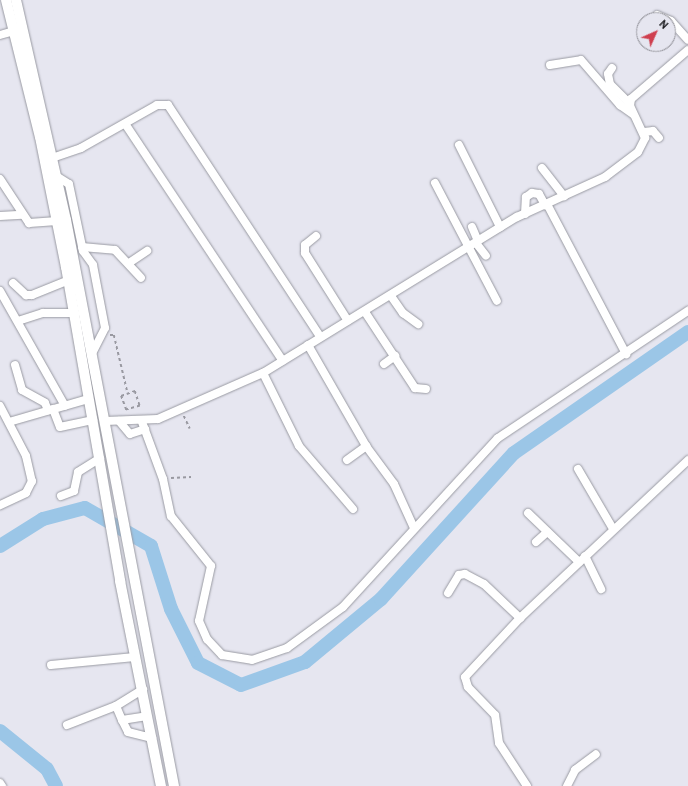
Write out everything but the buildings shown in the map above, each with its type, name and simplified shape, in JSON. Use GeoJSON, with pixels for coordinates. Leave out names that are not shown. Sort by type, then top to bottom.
{"type":"FeatureCollection","features":[{"type":"Feature","properties":{"kind":"main road"},"geometry":{"type":"LineString","coordinates":[[6,0],[57,221],[69,280],[120,581],[134,657],[143,689],[147,716],[162,786]]}},
{"type":"Feature","properties":{"kind":"main road"},"geometry":{"type":"LineString","coordinates":[[16,0],[56,176],[92,353],[174,786]]}},
{"type":"Feature","properties":{"kind":"street"},"geometry":{"type":"LineString","coordinates":[[676,27],[688,40]]}},
{"type":"Feature","properties":{"kind":"street"},"geometry":{"type":"LineString","coordinates":[[0,35],[14,31]]}},
{"type":"Feature","properties":{"kind":"street"},"geometry":{"type":"LineString","coordinates":[[629,103],[688,50]]}},
{"type":"Feature","properties":{"kind":"street"},"geometry":{"type":"LineString","coordinates":[[550,65],[581,60],[620,105],[633,114]]}},
{"type":"Feature","properties":{"kind":"street"},"geometry":{"type":"LineString","coordinates":[[119,421],[130,434],[144,425],[182,410],[263,373],[320,336],[365,312],[500,227],[564,196],[624,164],[642,146],[644,132],[633,114],[629,103],[610,84],[608,74],[612,68]]}},
{"type":"Feature","properties":{"kind":"street"},"geometry":{"type":"LineString","coordinates":[[52,158],[62,157],[126,125],[161,103],[168,105],[320,336]]}},
{"type":"Feature","properties":{"kind":"street"},"geometry":{"type":"LineString","coordinates":[[126,125],[283,361]]}},
{"type":"Feature","properties":{"kind":"street"},"geometry":{"type":"LineString","coordinates":[[644,132],[653,131],[659,138]]}},
{"type":"Feature","properties":{"kind":"street"},"geometry":{"type":"LineString","coordinates":[[459,145],[500,227]]}},
{"type":"Feature","properties":{"kind":"street"},"geometry":{"type":"LineString","coordinates":[[542,168],[564,196]]}},
{"type":"Feature","properties":{"kind":"street"},"geometry":{"type":"LineString","coordinates":[[56,176],[69,184],[82,247],[93,265],[105,328],[92,353]]}},
{"type":"Feature","properties":{"kind":"street"},"geometry":{"type":"LineString","coordinates":[[0,179],[22,215],[33,224],[57,221]]}},
{"type":"Feature","properties":{"kind":"street"},"geometry":{"type":"LineString","coordinates":[[435,183],[497,301]]}},
{"type":"Feature","properties":{"kind":"street"},"geometry":{"type":"LineString","coordinates":[[525,214],[526,198],[532,193],[539,194],[546,204],[626,354]]}},
{"type":"Feature","properties":{"kind":"street"},"geometry":{"type":"LineString","coordinates":[[0,216],[22,215]]}},
{"type":"Feature","properties":{"kind":"street"},"geometry":{"type":"LineString","coordinates":[[472,227],[477,242],[486,256]]}},
{"type":"Feature","properties":{"kind":"street"},"geometry":{"type":"LineString","coordinates":[[316,236],[305,245],[306,253],[348,321]]}},
{"type":"Feature","properties":{"kind":"street"},"geometry":{"type":"LineString","coordinates":[[82,247],[115,250],[129,263],[141,278]]}},
{"type":"Feature","properties":{"kind":"street"},"geometry":{"type":"LineString","coordinates":[[129,263],[147,251]]}},
{"type":"Feature","properties":{"kind":"street"},"geometry":{"type":"LineString","coordinates":[[14,283],[26,295],[32,295],[69,280]]}},
{"type":"Feature","properties":{"kind":"street"},"geometry":{"type":"LineString","coordinates":[[0,290],[65,406]]}},
{"type":"Feature","properties":{"kind":"street"},"geometry":{"type":"LineString","coordinates":[[391,296],[403,313],[418,324]]}},
{"type":"Feature","properties":{"kind":"street"},"geometry":{"type":"LineString","coordinates":[[144,425],[163,479],[173,521],[198,546],[211,566],[199,621],[212,645],[222,655],[233,659],[252,660],[272,655],[324,624],[367,582],[414,528],[498,438],[626,354],[688,311]]}},
{"type":"Feature","properties":{"kind":"street"},"geometry":{"type":"LineString","coordinates":[[365,312],[415,388],[426,389]]}},
{"type":"Feature","properties":{"kind":"street"},"geometry":{"type":"LineString","coordinates":[[18,321],[43,313],[75,313]]}},
{"type":"Feature","properties":{"kind":"street"},"geometry":{"type":"LineString","coordinates":[[308,345],[366,446],[394,484],[414,528]]}},
{"type":"Feature","properties":{"kind":"street"},"geometry":{"type":"LineString","coordinates":[[384,364],[395,356]]}},
{"type":"Feature","properties":{"kind":"street"},"geometry":{"type":"LineString","coordinates":[[15,365],[22,390],[45,403],[51,409],[60,427],[93,420]]}},
{"type":"Feature","properties":{"kind":"street"},"geometry":{"type":"LineString","coordinates":[[263,373],[299,446],[353,510]]}},
{"type":"Feature","properties":{"kind":"street"},"geometry":{"type":"LineString","coordinates":[[9,422],[88,399]]}},
{"type":"Feature","properties":{"kind":"street"},"geometry":{"type":"LineString","coordinates":[[0,406],[26,456],[32,481],[26,493],[0,504]]}},
{"type":"Feature","properties":{"kind":"street"},"geometry":{"type":"LineString","coordinates":[[105,420],[144,425]]}},
{"type":"Feature","properties":{"kind":"street"},"geometry":{"type":"LineString","coordinates":[[347,460],[366,446]]}},
{"type":"Feature","properties":{"kind":"street"},"geometry":{"type":"LineString","coordinates":[[61,496],[75,490],[78,472],[100,458]]}},
{"type":"Feature","properties":{"kind":"street"},"geometry":{"type":"LineString","coordinates":[[527,786],[499,744],[495,715],[464,682],[474,664],[520,618],[688,460]]}},
{"type":"Feature","properties":{"kind":"street"},"geometry":{"type":"LineString","coordinates":[[578,469],[613,529]]}},
{"type":"Feature","properties":{"kind":"street"},"geometry":{"type":"LineString","coordinates":[[528,513],[547,532],[582,559],[601,589]]}},
{"type":"Feature","properties":{"kind":"street"},"geometry":{"type":"LineString","coordinates":[[536,542],[547,532]]}},
{"type":"Feature","properties":{"kind":"street"},"geometry":{"type":"LineString","coordinates":[[448,593],[459,575],[465,574],[484,584],[520,618]]}},
{"type":"Feature","properties":{"kind":"street"},"geometry":{"type":"LineString","coordinates":[[51,665],[134,657]]}},
{"type":"Feature","properties":{"kind":"street"},"geometry":{"type":"LineString","coordinates":[[67,725],[116,706],[143,689]]}},
{"type":"Feature","properties":{"kind":"street"},"geometry":{"type":"LineString","coordinates":[[116,706],[128,732],[152,738]]}},
{"type":"Feature","properties":{"kind":"street"},"geometry":{"type":"LineString","coordinates":[[122,720],[147,716]]}},
{"type":"Feature","properties":{"kind":"street"},"geometry":{"type":"LineString","coordinates":[[567,786],[575,770],[596,754]]}},
{"type":"Feature","properties":{"kind":"path"},"geometry":{"type":"LineString","coordinates":[[114,335],[128,394]]}},
{"type":"Feature","properties":{"kind":"path"},"geometry":{"type":"LineString","coordinates":[[135,392],[140,406],[126,410],[121,396],[128,394],[135,392]]}},
{"type":"Feature","properties":{"kind":"path"},"geometry":{"type":"LineString","coordinates":[[182,410],[190,429]]}},
{"type":"Feature","properties":{"kind":"path"},"geometry":{"type":"LineString","coordinates":[[163,479],[191,477]]}},
{"type":"Feature","properties":{"kind":"waterway"},"geometry":{"type":"LineString","coordinates":[[0,546],[43,519],[85,508],[151,546],[171,609],[198,663],[241,685],[305,662],[381,599],[514,453],[688,332]]}},
{"type":"Feature","properties":{"kind":"waterway"},"geometry":{"type":"LineString","coordinates":[[0,731],[47,769],[56,786]]}}]}
